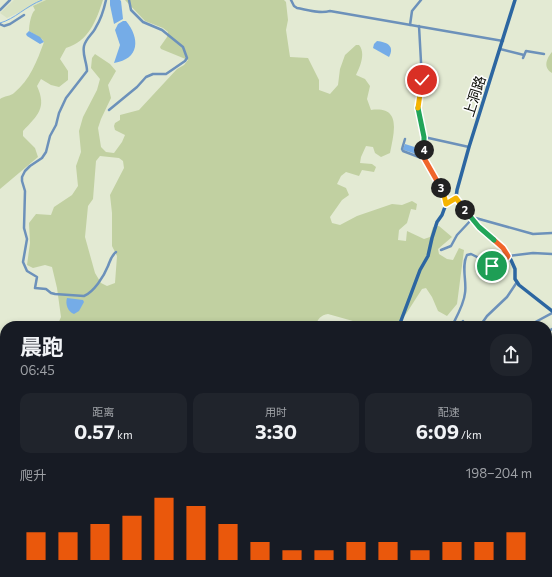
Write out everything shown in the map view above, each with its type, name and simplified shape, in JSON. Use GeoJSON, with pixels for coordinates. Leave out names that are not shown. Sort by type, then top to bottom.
{"type":"FeatureCollection","features":[{"type":"Feature","properties":{"kind":"street"},"geometry":{"type":"LineString","coordinates":[[0,10],[10,0]]}},
{"type":"Feature","properties":{"kind":"street"},"geometry":{"type":"LineString","coordinates":[[106,0],[96,29],[86,39],[84,46],[83,51],[87,71],[66,98],[59,113],[56,125],[50,136],[46,152],[42,158],[25,171],[22,178],[25,191],[24,228],[27,239],[23,262],[27,271],[37,277],[35,288],[46,289],[55,294],[84,296],[88,294],[104,273],[112,255],[116,252]]}},
{"type":"Feature","properties":{"kind":"street"},"geometry":{"type":"LineString","coordinates":[[109,110],[137,87],[146,77],[153,74],[166,74],[187,58],[183,47],[162,30],[147,24],[131,10],[129,0]]}},
{"type":"Feature","properties":{"kind":"street"},"geometry":{"type":"LineString","coordinates":[[290,0],[297,8],[324,13],[330,11],[503,41]]}},
{"type":"Feature","properties":{"kind":"street"},"geometry":{"type":"LineString","coordinates":[[410,25],[412,11],[421,0]]}},
{"type":"Feature","properties":{"kind":"street","name":"上洞路"},"geometry":{"type":"LineString","coordinates":[[456,198],[469,147],[515,0]]}},
{"type":"Feature","properties":{"kind":"street"},"geometry":{"type":"LineString","coordinates":[[0,24],[4,26],[10,24],[24,15]]}},
{"type":"Feature","properties":{"kind":"street"},"geometry":{"type":"LineString","coordinates":[[401,321],[420,270],[428,256],[437,222],[442,215],[446,204],[444,195],[424,158],[424,137],[418,106],[422,80],[419,26]]}},
{"type":"Feature","properties":{"kind":"street"},"geometry":{"type":"LineString","coordinates":[[500,49],[524,56],[526,51],[544,54]]}},
{"type":"Feature","properties":{"kind":"street"},"geometry":{"type":"LineString","coordinates":[[424,137],[469,147]]}},
{"type":"Feature","properties":{"kind":"street"},"geometry":{"type":"LineString","coordinates":[[405,140],[402,149],[403,151],[424,158]]}},
{"type":"Feature","properties":{"kind":"street"},"geometry":{"type":"LineString","coordinates":[[446,204],[456,198],[479,227],[503,248],[515,269],[515,279],[517,282],[552,312],[537,321]]}},
{"type":"Feature","properties":{"kind":"street"},"geometry":{"type":"LineString","coordinates":[[471,217],[532,234],[552,233]]}},
{"type":"Feature","properties":{"kind":"street"},"geometry":{"type":"LineString","coordinates":[[441,250],[450,246],[471,217]]}},
{"type":"Feature","properties":{"kind":"street"},"geometry":{"type":"LineString","coordinates":[[487,268],[495,270],[499,268],[508,256],[533,253],[552,254]]}},
{"type":"Feature","properties":{"kind":"street"},"geometry":{"type":"LineString","coordinates":[[455,321],[465,294],[464,260],[467,255],[471,254],[499,268]]}},
{"type":"Feature","properties":{"kind":"street"},"geometry":{"type":"LineString","coordinates":[[484,321],[504,300],[517,282]]}},
{"type":"Feature","properties":{"kind":"street"},"geometry":{"type":"LineString","coordinates":[[552,392],[552,413]]}},
{"type":"Feature","properties":{"kind":"shaded area"},"geometry":{"type":"Polygon","coordinates":[[[14,0],[46,0],[7,18],[0,13],[14,0]]]}},
{"type":"Feature","properties":{"kind":"shaded area"},"geometry":{"type":"Polygon","coordinates":[[[46,0],[103,0],[98,15],[86,35],[74,45],[66,48],[60,59],[68,71],[68,80],[59,87],[51,85],[41,79],[37,86],[40,94],[41,106],[37,116],[23,131],[23,136],[35,148],[38,157],[0,189],[0,99],[13,94],[20,88],[36,63],[44,42],[42,39],[29,31],[30,23],[32,14],[35,10],[33,6],[46,0]]]}},
{"type":"Feature","properties":{"kind":"shaded area"},"geometry":{"type":"Polygon","coordinates":[[[125,0],[284,0],[286,2],[288,20],[286,30],[290,57],[308,58],[319,80],[319,90],[330,94],[338,85],[340,69],[345,55],[356,45],[359,45],[362,56],[361,64],[356,75],[365,79],[370,86],[367,99],[371,110],[388,112],[392,116],[394,122],[393,137],[390,153],[381,157],[375,153],[373,147],[366,146],[360,163],[372,164],[376,167],[374,172],[362,170],[359,176],[346,172],[341,176],[337,184],[346,188],[349,195],[342,200],[330,217],[332,223],[340,225],[357,216],[392,204],[402,205],[412,201],[417,204],[416,210],[411,209],[407,223],[399,230],[398,240],[406,241],[407,231],[424,239],[430,237],[433,227],[439,226],[452,237],[438,249],[439,254],[447,259],[453,260],[459,248],[464,250],[457,304],[447,316],[438,311],[426,288],[422,289],[400,321],[353,321],[328,314],[323,315],[317,321],[59,321],[61,317],[57,288],[52,267],[45,265],[33,268],[27,265],[30,243],[29,223],[36,214],[51,215],[54,207],[72,195],[78,186],[76,166],[81,152],[79,131],[83,117],[97,90],[100,79],[91,68],[92,58],[95,54],[110,64],[116,71],[108,85],[111,98],[98,128],[101,147],[106,152],[114,153],[125,135],[115,130],[114,126],[115,123],[120,120],[120,115],[139,110],[177,69],[184,65],[188,60],[161,49],[160,47],[167,37],[168,32],[163,28],[145,21],[125,0]],[[100,156],[96,161],[93,199],[88,206],[85,237],[95,273],[101,283],[107,286],[115,283],[117,256],[112,246],[112,213],[110,195],[124,168],[123,161],[119,158],[100,156]]]}},
{"type":"Feature","properties":{"kind":"shaded area"},"geometry":{"type":"Polygon","coordinates":[[[552,52],[552,73],[547,69],[546,63],[552,52]]]}},
{"type":"Feature","properties":{"kind":"water"},"geometry":{"type":"Polygon","coordinates":[[[110,0],[121,1],[123,19],[114,24],[110,5],[110,0]]]}},
{"type":"Feature","properties":{"kind":"water"},"geometry":{"type":"Polygon","coordinates":[[[126,21],[134,34],[135,47],[129,57],[123,61],[114,63],[120,45],[115,30],[118,24],[126,21]]]}},
{"type":"Feature","properties":{"kind":"water"},"geometry":{"type":"Polygon","coordinates":[[[29,31],[40,37],[44,42],[40,44],[27,36],[26,34],[29,31]]]}},
{"type":"Feature","properties":{"kind":"water"},"geometry":{"type":"Polygon","coordinates":[[[377,41],[384,42],[389,45],[391,53],[389,57],[373,48],[377,41]]]}},
{"type":"Feature","properties":{"kind":"water"},"geometry":{"type":"Polygon","coordinates":[[[405,144],[421,149],[421,154],[419,155],[404,150],[405,144]]]}},
{"type":"Feature","properties":{"kind":"water"},"geometry":{"type":"Polygon","coordinates":[[[67,298],[83,300],[84,302],[79,311],[74,314],[70,312],[67,305],[67,298]]]}},
{"type":"Feature","properties":{"kind":"waterway"},"geometry":{"type":"LineString","coordinates":[[0,23],[11,19],[42,0]]}},
{"type":"Feature","properties":{"kind":"route"},"geometry":{"type":"LineString","coordinates":[[422,80],[418,106],[424,137],[424,158],[444,195],[446,204],[456,198],[459,204],[479,227],[503,248],[508,256],[499,268],[492,266]]}}]}
